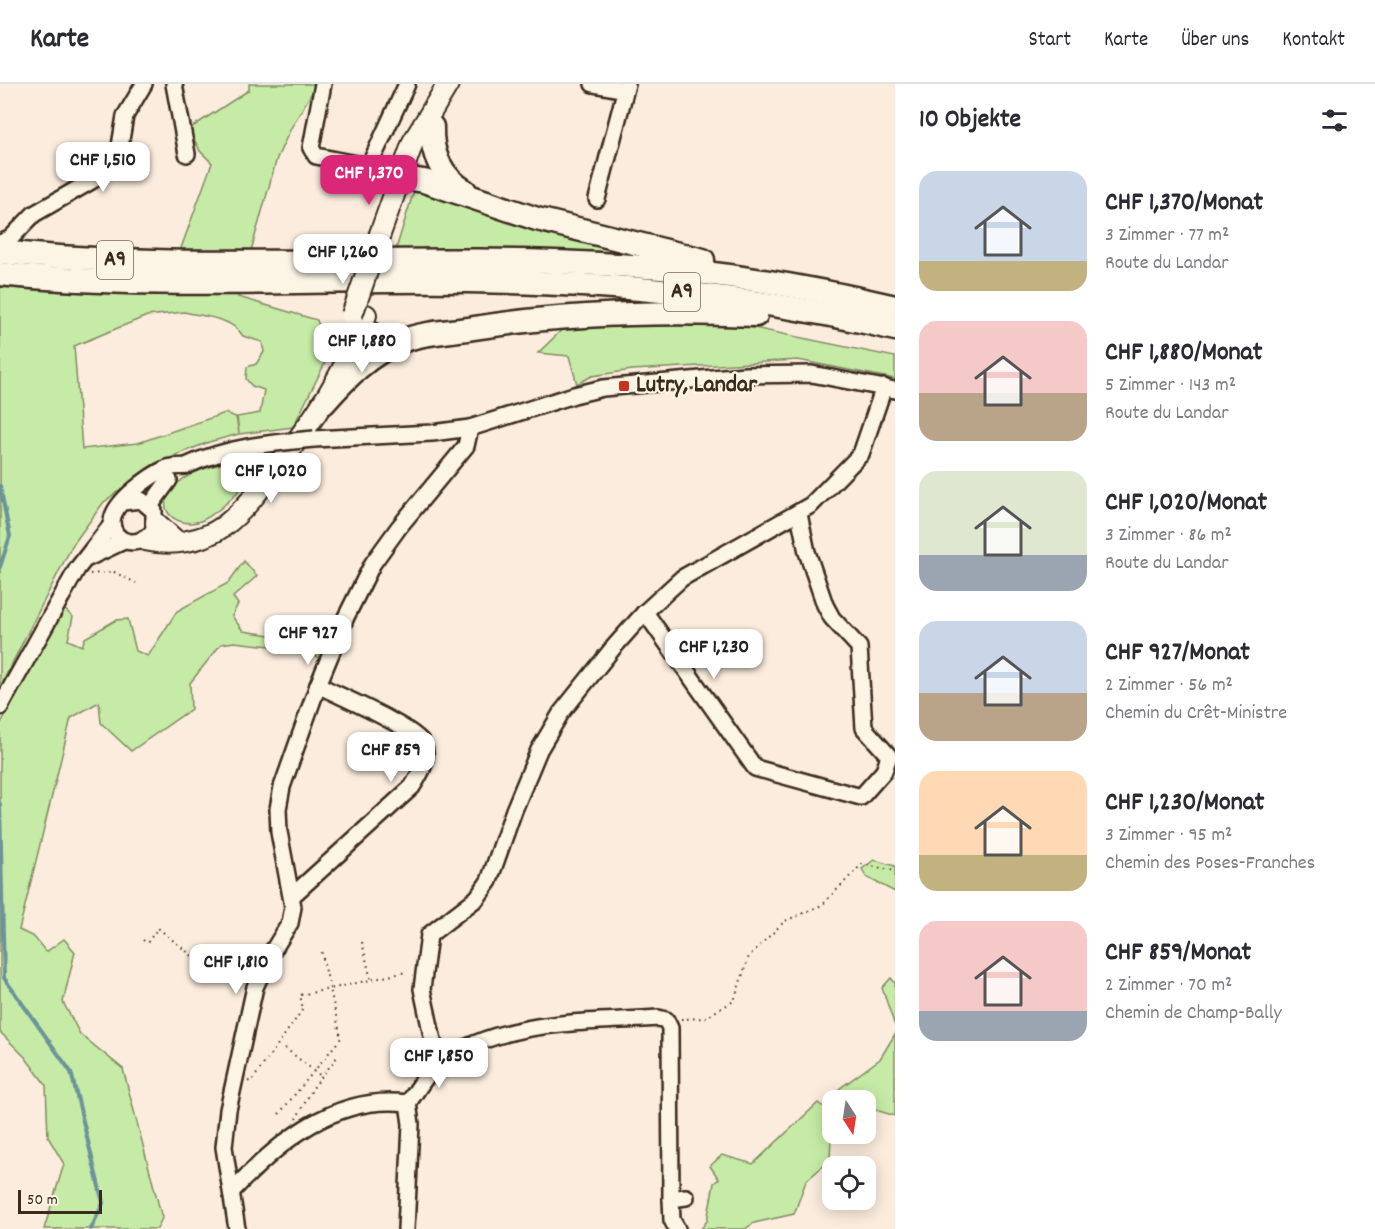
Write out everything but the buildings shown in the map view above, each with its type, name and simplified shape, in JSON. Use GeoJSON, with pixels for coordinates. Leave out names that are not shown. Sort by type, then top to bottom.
{"type":"FeatureCollection","features":[{"type":"Feature","properties":{"kind":"highway"},"geometry":{"type":"LineString","coordinates":[[432,127],[433,149],[442,169],[457,186],[472,196]]}},
{"type":"Feature","properties":{"kind":"highway"},"geometry":{"type":"LineString","coordinates":[[403,184],[472,196],[501,207],[594,234],[766,273],[889,317]]}},
{"type":"Feature","properties":{"kind":"highway","name":"A9"},"geometry":{"type":"LineString","coordinates":[[0,252],[228,273]]}},
{"type":"Feature","properties":{"kind":"highway","name":"A9"},"geometry":{"type":"LineString","coordinates":[[0,273],[102,282],[228,273],[472,261],[618,265],[729,276],[889,317]]}},
{"type":"Feature","properties":{"kind":"highway"},"geometry":{"type":"LineString","coordinates":[[360,318],[380,340],[403,340],[542,318],[647,311],[889,317]]}},
{"type":"Feature","properties":{"kind":"highway"},"geometry":{"type":"LineString","coordinates":[[324,403],[345,379],[372,357],[403,340]]}},
{"type":"Feature","properties":{"kind":"main road"},"geometry":{"type":"LineString","coordinates":[[403,184],[432,127],[445,90]]}},
{"type":"Feature","properties":{"kind":"main road"},"geometry":{"type":"LineString","coordinates":[[145,540],[157,543],[189,542],[224,526],[260,489],[324,403],[360,318],[403,184],[412,142],[445,90]]}},
{"type":"Feature","properties":{"kind":"main road"},"geometry":{"type":"LineString","coordinates":[[360,318],[369,266],[386,234]]}},
{"type":"Feature","properties":{"kind":"main road"},"geometry":{"type":"LineString","coordinates":[[153,515],[177,542]]}},
{"type":"Feature","properties":{"kind":"street"},"geometry":{"type":"LineString","coordinates":[[0,243],[10,238],[34,214],[93,180],[107,168],[120,146],[125,116],[144,84]]}},
{"type":"Feature","properties":{"kind":"street"},"geometry":{"type":"LineString","coordinates":[[174,84],[188,154]]}},
{"type":"Feature","properties":{"kind":"street"},"geometry":{"type":"LineString","coordinates":[[323,84],[311,148],[316,156],[362,165],[370,164],[407,84]]}},
{"type":"Feature","properties":{"kind":"street"},"geometry":{"type":"LineString","coordinates":[[592,84],[626,87],[597,199]]}},
{"type":"Feature","properties":{"kind":"street"},"geometry":{"type":"LineString","coordinates":[[85,567],[112,524],[114,511],[163,477],[225,451],[265,443],[432,433],[470,428],[574,394],[624,386],[773,373],[812,375],[890,388],[861,454],[811,506],[682,578],[645,612],[561,713],[539,750],[514,810],[489,881],[477,897],[429,935],[422,989],[438,1064]]}},
{"type":"Feature","properties":{"kind":"street"},"geometry":{"type":"LineString","coordinates":[[237,1229],[233,1190],[224,1147],[228,1110],[255,987],[269,957],[290,923],[292,896],[279,832],[278,809],[295,744],[346,617],[373,563],[399,527],[466,446],[470,428]]}},
{"type":"Feature","properties":{"kind":"street"},"geometry":{"type":"LineString","coordinates":[[112,524],[114,531],[124,541],[135,543],[151,536],[153,515],[163,477]]}},
{"type":"Feature","properties":{"kind":"street"},"geometry":{"type":"LineString","coordinates":[[130,501],[153,515]]}},
{"type":"Feature","properties":{"kind":"street"},"geometry":{"type":"LineString","coordinates":[[645,612],[755,768],[861,797],[884,771],[889,756],[864,728],[859,646],[832,618],[825,605],[809,560],[799,514]]}},
{"type":"Feature","properties":{"kind":"street"},"geometry":{"type":"LineString","coordinates":[[0,707],[77,569],[85,567],[124,541]]}},
{"type":"Feature","properties":{"kind":"street"},"geometry":{"type":"LineString","coordinates":[[292,896],[412,787],[423,769],[426,754],[417,735],[318,686]]}},
{"type":"Feature","properties":{"kind":"street"},"geometry":{"type":"LineString","coordinates":[[406,1229],[411,1124],[408,1102],[438,1064],[490,1038],[532,1027],[658,1018],[666,1020],[670,1028],[679,1198],[675,1224]]}},
{"type":"Feature","properties":{"kind":"street"},"geometry":{"type":"LineString","coordinates":[[233,1190],[264,1158],[297,1132],[351,1107],[386,1100],[408,1102]]}},
{"type":"Feature","properties":{"kind":"path"},"geometry":{"type":"LineString","coordinates":[[85,567],[114,572],[136,583]]}},
{"type":"Feature","properties":{"kind":"path"},"geometry":{"type":"LineString","coordinates":[[666,1020],[704,1018],[734,1001],[749,956],[785,921],[822,905],[862,864],[895,871]]}},
{"type":"Feature","properties":{"kind":"path"},"geometry":{"type":"LineString","coordinates":[[143,940],[147,943],[159,928],[208,969]]}},
{"type":"Feature","properties":{"kind":"path"},"geometry":{"type":"LineString","coordinates":[[362,942],[371,980]]}},
{"type":"Feature","properties":{"kind":"path"},"geometry":{"type":"LineString","coordinates":[[279,1114],[341,1038],[321,950]]}},
{"type":"Feature","properties":{"kind":"path"},"geometry":{"type":"LineString","coordinates":[[241,1079],[251,1082],[303,1009],[300,995],[406,972]]}},
{"type":"Feature","properties":{"kind":"path"},"geometry":{"type":"LineString","coordinates":[[285,1048],[322,1077]]}},
{"type":"Feature","properties":{"kind":"path"},"geometry":{"type":"LineString","coordinates":[[297,1132],[292,1125],[322,1077],[338,1057]]}},
{"type":"Feature","properties":{"kind":"green space"},"geometry":{"type":"Polygon","coordinates":[[[249,84],[317,84],[291,128],[277,158],[238,297],[317,320],[329,355],[293,427],[239,434],[209,442],[176,455],[131,481],[103,503],[72,546],[0,687],[0,287],[67,292],[165,292],[212,163],[200,151],[189,129],[249,90],[249,84]],[[184,312],[147,316],[74,346],[82,449],[138,443],[225,413],[236,417],[239,433],[237,417],[260,413],[264,390],[252,386],[246,379],[247,367],[256,364],[264,352],[262,342],[243,336],[225,321],[184,312]]]}},
{"type":"Feature","properties":{"kind":"green space"},"geometry":{"type":"Polygon","coordinates":[[[416,184],[642,253],[396,249],[416,184]]]}},
{"type":"Feature","properties":{"kind":"green space"},"geometry":{"type":"Polygon","coordinates":[[[730,323],[895,357],[895,379],[798,360],[632,370],[592,376],[577,384],[569,356],[538,353],[568,324],[730,323]]]}},
{"type":"Feature","properties":{"kind":"green space"},"geometry":{"type":"Polygon","coordinates":[[[268,456],[222,507],[203,520],[187,523],[179,521],[168,512],[166,498],[179,482],[190,475],[216,465],[268,456]]]}},
{"type":"Feature","properties":{"kind":"green space"},"geometry":{"type":"Polygon","coordinates":[[[244,561],[257,576],[233,597],[238,604],[232,616],[243,631],[312,641],[314,633],[330,635],[325,659],[316,657],[316,651],[234,642],[221,644],[190,683],[191,709],[131,751],[101,723],[99,702],[71,718],[19,930],[34,937],[46,952],[64,939],[75,952],[63,1002],[80,1034],[123,1069],[162,1218],[157,1229],[44,1229],[64,1164],[48,1137],[46,1085],[25,1057],[0,1032],[0,725],[63,608],[73,617],[68,640],[82,646],[85,638],[116,620],[128,619],[136,651],[148,656],[177,611],[228,583],[244,561]]]}},
{"type":"Feature","properties":{"kind":"green space"},"geometry":{"type":"Polygon","coordinates":[[[874,860],[895,866],[895,892],[866,877],[862,869],[874,860]]]}},
{"type":"Feature","properties":{"kind":"green space"},"geometry":{"type":"Polygon","coordinates":[[[891,978],[895,983],[895,1026],[882,988],[891,978]]]}},
{"type":"Feature","properties":{"kind":"green space"},"geometry":{"type":"Polygon","coordinates":[[[895,1034],[895,1116],[876,1110],[876,1090],[839,1089],[880,1059],[895,1034]]]}},
{"type":"Feature","properties":{"kind":"green space"},"geometry":{"type":"Polygon","coordinates":[[[818,1103],[822,1106],[822,1144],[831,1144],[830,1156],[822,1156],[822,1167],[806,1181],[794,1214],[754,1223],[745,1229],[701,1229],[707,1221],[714,1183],[719,1179],[710,1166],[722,1155],[753,1164],[818,1103]]]}},
{"type":"Feature","properties":{"kind":"waterway"},"geometry":{"type":"LineString","coordinates":[[0,486],[10,536],[0,567]]}},
{"type":"Feature","properties":{"kind":"waterway"},"geometry":{"type":"LineString","coordinates":[[0,804],[4,978],[71,1072],[103,1203],[91,1229]]}},
{"type":"Feature","properties":{"kind":"place","name":"Lutry, Landar"},"geometry":{"type":"Point","coordinates":[624,386]}}]}
